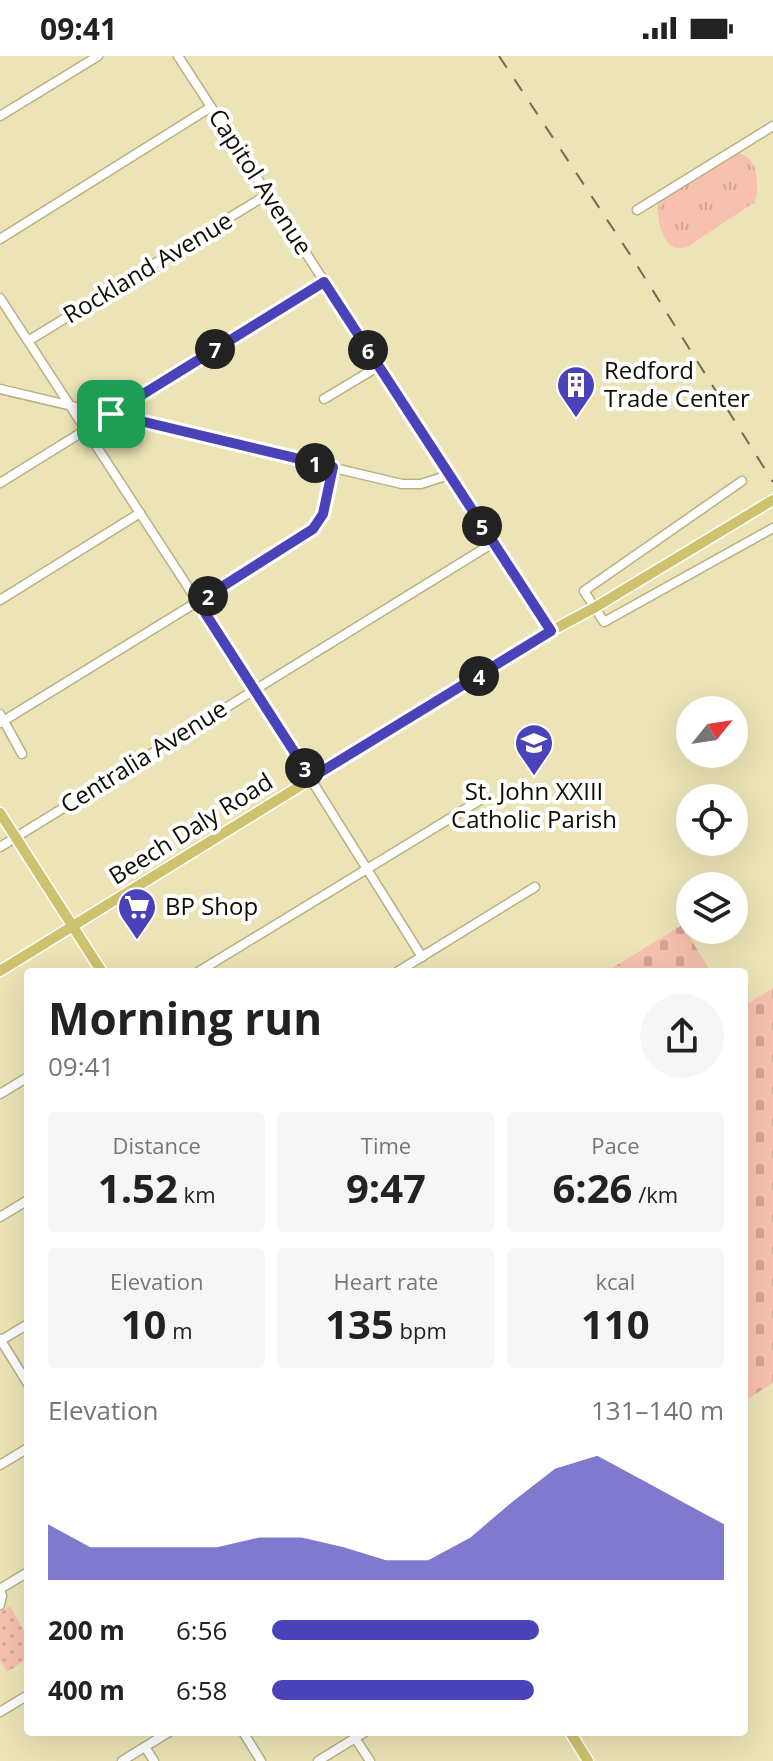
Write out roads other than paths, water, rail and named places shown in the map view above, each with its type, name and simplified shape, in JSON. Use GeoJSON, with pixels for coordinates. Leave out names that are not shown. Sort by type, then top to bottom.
{"type":"FeatureCollection","features":[{"type":"Feature","properties":{"kind":"main road","name":"Beech Daly Road"},"geometry":{"type":"LineString","coordinates":[[0,971],[551,631],[773,500]]}},
{"type":"Feature","properties":{"kind":"main road"},"geometry":{"type":"LineString","coordinates":[[0,813],[99,968]]}},
{"type":"Feature","properties":{"kind":"main road"},"geometry":{"type":"LineString","coordinates":[[572,1736],[588,1761]]}},
{"type":"Feature","properties":{"kind":"street"},"geometry":{"type":"LineString","coordinates":[[0,116],[98,56]]}},
{"type":"Feature","properties":{"kind":"street","name":"Capitol Avenue"},"geometry":{"type":"LineString","coordinates":[[178,56],[551,631]]}},
{"type":"Feature","properties":{"kind":"street"},"geometry":{"type":"LineString","coordinates":[[0,239],[211,107]]}},
{"type":"Feature","properties":{"kind":"street"},"geometry":{"type":"LineString","coordinates":[[637,210],[773,126]]}},
{"type":"Feature","properties":{"kind":"street","name":"Rockland Avenue"},"geometry":{"type":"LineString","coordinates":[[28,341],[268,194]]}},
{"type":"Feature","properties":{"kind":"street"},"geometry":{"type":"LineString","coordinates":[[0,483],[324,282]]}},
{"type":"Feature","properties":{"kind":"street"},"geometry":{"type":"LineString","coordinates":[[0,298],[255,690],[422,957]]}},
{"type":"Feature","properties":{"kind":"street"},"geometry":{"type":"LineString","coordinates":[[324,399],[379,366]]}},
{"type":"Feature","properties":{"kind":"street"},"geometry":{"type":"LineString","coordinates":[[0,389],[409,485],[449,475]]}},
{"type":"Feature","properties":{"kind":"street"},"geometry":{"type":"LineString","coordinates":[[22,754],[1,719],[198,602],[313,529],[323,514],[333,467]]}},
{"type":"Feature","properties":{"kind":"street"},"geometry":{"type":"LineString","coordinates":[[742,481],[584,591],[594,608],[604,622],[773,528]]}},
{"type":"Feature","properties":{"kind":"street"},"geometry":{"type":"LineString","coordinates":[[0,600],[140,513]]}},
{"type":"Feature","properties":{"kind":"street","name":"Centralia Avenue"},"geometry":{"type":"LineString","coordinates":[[0,847],[493,543]]}},
{"type":"Feature","properties":{"kind":"street"},"geometry":{"type":"LineString","coordinates":[[204,968],[485,797]]}},
{"type":"Feature","properties":{"kind":"street"},"geometry":{"type":"LineString","coordinates":[[404,968],[535,887]]}},
{"type":"Feature","properties":{"kind":"street"},"geometry":{"type":"LineString","coordinates":[[0,1094],[24,1079]]}},
{"type":"Feature","properties":{"kind":"street"},"geometry":{"type":"LineString","coordinates":[[0,1217],[24,1202]]}},
{"type":"Feature","properties":{"kind":"street"},"geometry":{"type":"LineString","coordinates":[[24,1326],[0,1340],[24,1378]]}},
{"type":"Feature","properties":{"kind":"street"},"geometry":{"type":"LineString","coordinates":[[0,1465],[24,1450]]}},
{"type":"Feature","properties":{"kind":"street"},"geometry":{"type":"LineString","coordinates":[[0,1605],[0,1589],[24,1574]]}},
{"type":"Feature","properties":{"kind":"street"},"geometry":{"type":"LineString","coordinates":[[0,1712],[24,1697]]}},
{"type":"Feature","properties":{"kind":"street"},"geometry":{"type":"LineString","coordinates":[[122,1761],[163,1736]]}},
{"type":"Feature","properties":{"kind":"street"},"geometry":{"type":"LineString","coordinates":[[245,1736],[261,1761]]}},
{"type":"Feature","properties":{"kind":"street"},"geometry":{"type":"LineString","coordinates":[[318,1761],[358,1736]]}},
{"type":"Feature","properties":{"kind":"street"},"geometry":{"type":"LineString","coordinates":[[355,1738],[370,1761]]}},
{"type":"Feature","properties":{"kind":"street"},"geometry":{"type":"LineString","coordinates":[[145,1747],[154,1761]]}},
{"type":"Feature","properties":{"kind":"railway"},"geometry":{"type":"LineString","coordinates":[[499,56],[633,259],[773,482]]}},
{"type":"Feature","properties":{"kind":"place","name":"Redford Trade Center"},"geometry":{"type":"Point","coordinates":[576,419]}},
{"type":"Feature","properties":{"kind":"place","name":"St. John XXIII Catholic Parish"},"geometry":{"type":"Point","coordinates":[534,777]}},
{"type":"Feature","properties":{"kind":"place","name":"BP Shop"},"geometry":{"type":"Point","coordinates":[137,941]}}]}
